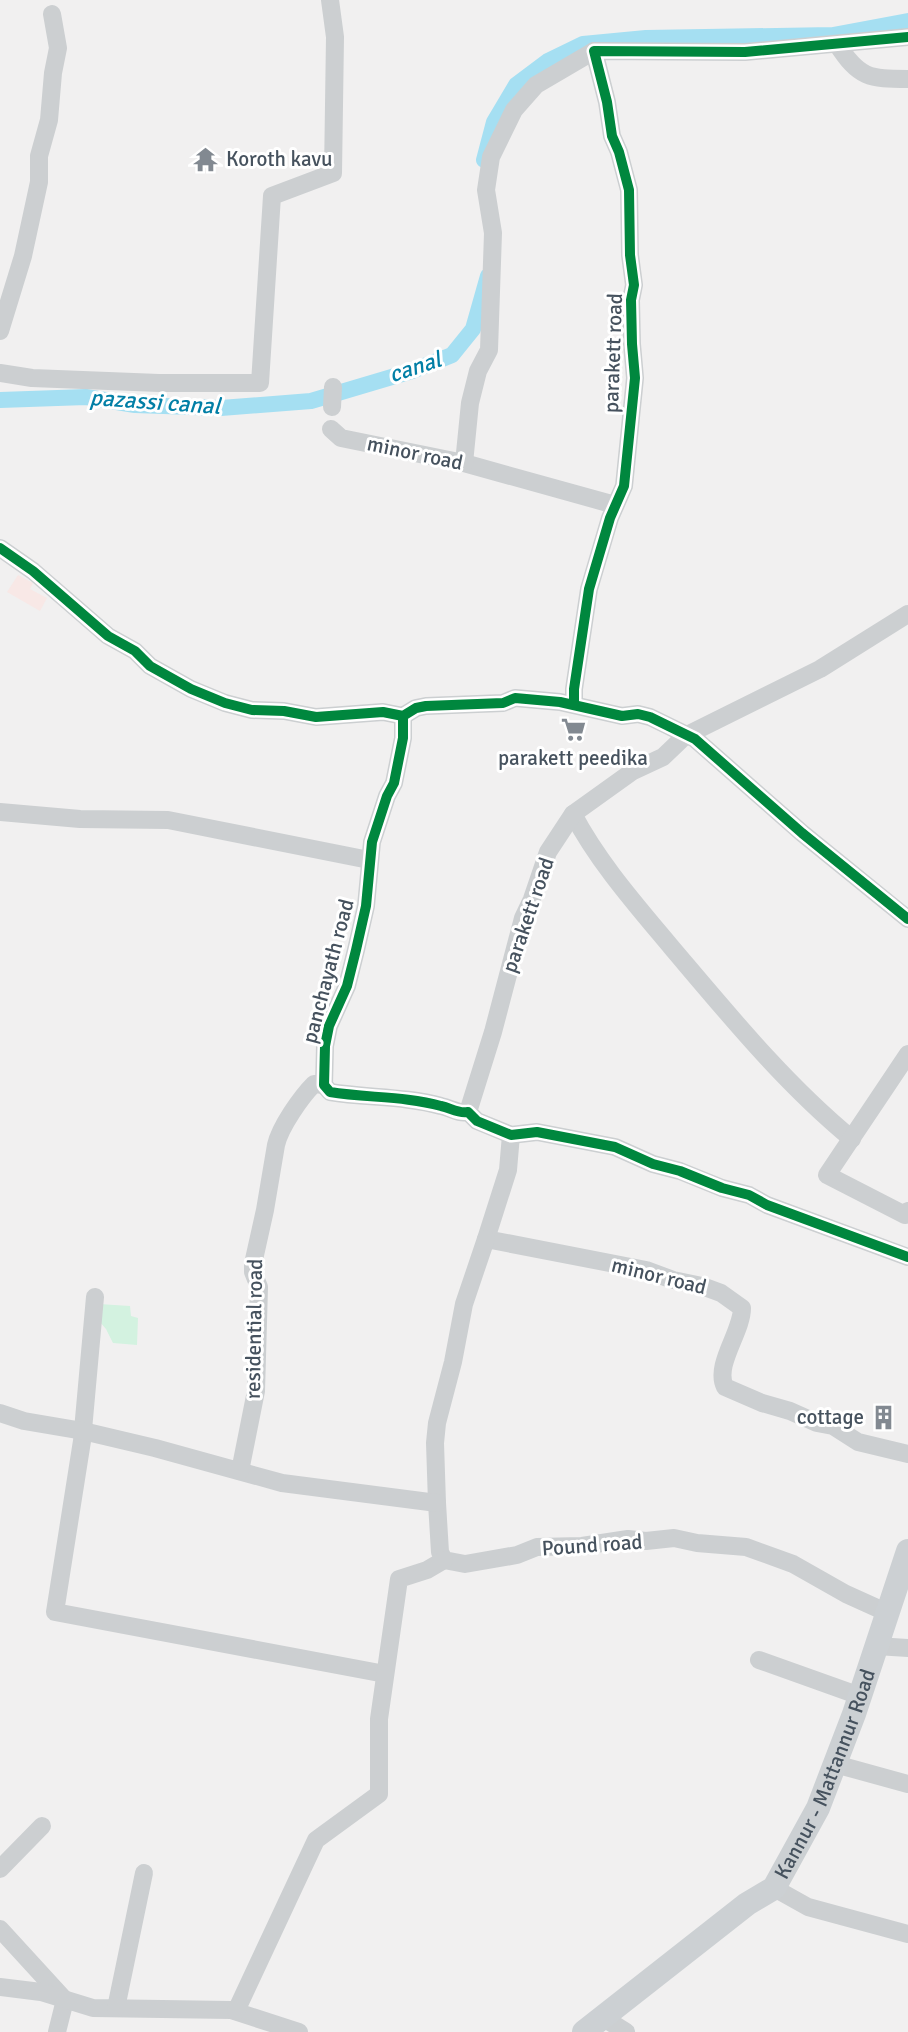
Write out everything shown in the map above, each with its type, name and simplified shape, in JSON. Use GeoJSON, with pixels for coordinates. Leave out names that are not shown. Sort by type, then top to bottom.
{"type":"FeatureCollection","features":[{"type":"Feature","properties":{"kind":"main road","name":"Kannur - Mattannur Road"},"geometry":{"type":"LineString","coordinates":[[593,2025],[747,1904],[774,1888],[818,1808],[860,1696],[908,1551]]}},
{"type":"Feature","properties":{"kind":"street"},"geometry":{"type":"LineString","coordinates":[[0,373],[32,378],[159,383],[260,383],[272,196],[334,173],[335,37],[330,0]]}},
{"type":"Feature","properties":{"kind":"street"},"geometry":{"type":"LineString","coordinates":[[0,331],[23,256],[39,182],[39,156],[49,120],[58,48],[52,15]]}},
{"type":"Feature","properties":{"kind":"street"},"geometry":{"type":"LineString","coordinates":[[464,463],[470,403],[478,371],[489,350],[493,233],[486,190],[491,157],[514,110],[536,85],[594,51],[745,52],[908,37]]}},
{"type":"Feature","properties":{"kind":"street"},"geometry":{"type":"LineString","coordinates":[[837,44],[857,71],[878,79],[908,79]]}},
{"type":"Feature","properties":{"kind":"street","name":"parakett road"},"geometry":{"type":"LineString","coordinates":[[573,703],[587,598],[599,552],[624,486],[635,378],[629,190],[612,136],[594,51]]}},
{"type":"Feature","properties":{"kind":"street"},"geometry":{"type":"LineString","coordinates":[[332,407],[333,387]]}},
{"type":"Feature","properties":{"kind":"street","name":"minor road"},"geometry":{"type":"LineString","coordinates":[[331,429],[341,438],[464,463],[615,505]]}},
{"type":"Feature","properties":{"kind":"street"},"geometry":{"type":"LineString","coordinates":[[0,548],[33,571],[108,636],[135,651],[150,666],[191,689],[225,703],[252,710],[316,717],[383,712],[402,716],[426,706],[503,703],[514,698],[573,703],[622,716],[638,714],[650,717],[695,739],[802,834],[908,919]]}},
{"type":"Feature","properties":{"kind":"street","name":"parakett road"},"geometry":{"type":"LineString","coordinates":[[468,1112],[493,1032],[523,918],[548,852],[573,814],[633,771],[663,757],[685,736],[820,669],[908,614]]}},
{"type":"Feature","properties":{"kind":"street","name":"panchayath road"},"geometry":{"type":"LineString","coordinates":[[324,1085],[325,1046],[329,1026],[347,986],[356,950],[366,906],[369,860],[377,821],[394,783],[403,738],[402,716]]}},
{"type":"Feature","properties":{"kind":"street"},"geometry":{"type":"LineString","coordinates":[[0,812],[80,819],[167,820],[369,860]]}},
{"type":"Feature","properties":{"kind":"street"},"geometry":{"type":"LineString","coordinates":[[573,814],[622,886],[719,1004],[826,1118],[852,1139]]}},
{"type":"Feature","properties":{"kind":"street"},"geometry":{"type":"LineString","coordinates":[[908,1054],[827,1175],[905,1215],[908,1211]]}},
{"type":"Feature","properties":{"kind":"street","name":"residential road"},"geometry":{"type":"LineString","coordinates":[[240,1471],[256,1391],[259,1287],[253,1264],[276,1144],[278,1135],[304,1093],[314,1084],[324,1085]]}},
{"type":"Feature","properties":{"kind":"street"},"geometry":{"type":"LineString","coordinates":[[324,1085],[330,1092],[411,1101],[442,1106],[461,1113],[468,1112],[477,1121],[511,1135],[537,1132],[615,1147],[653,1164],[749,1195],[767,1205],[908,1257]]}},
{"type":"Feature","properties":{"kind":"street"},"geometry":{"type":"LineString","coordinates":[[236,2011],[316,1840],[379,1794],[379,1719],[399,1578],[426,1570],[444,1560],[440,1552],[437,1503],[437,1423],[453,1362],[464,1304],[508,1170],[511,1135]]}},
{"type":"Feature","properties":{"kind":"street","name":"minor road"},"geometry":{"type":"LineString","coordinates":[[486,1239],[630,1266],[721,1293],[742,1308],[724,1365],[722,1377],[725,1387],[762,1404],[834,1426],[858,1442],[908,1454]]}},
{"type":"Feature","properties":{"kind":"street"},"geometry":{"type":"LineString","coordinates":[[94,1297],[83,1431],[55,1612],[386,1674]]}},
{"type":"Feature","properties":{"kind":"street"},"geometry":{"type":"LineString","coordinates":[[0,1413],[24,1421],[83,1431],[282,1483],[437,1503]]}},
{"type":"Feature","properties":{"kind":"street","name":"Pound road"},"geometry":{"type":"LineString","coordinates":[[444,1560],[465,1563],[517,1555],[537,1547],[674,1538],[696,1543],[746,1547],[793,1564],[846,1594],[888,1613]]}},
{"type":"Feature","properties":{"kind":"street"},"geometry":{"type":"LineString","coordinates":[[876,1646],[908,1648]]}},
{"type":"Feature","properties":{"kind":"street"},"geometry":{"type":"LineString","coordinates":[[760,1660],[860,1696]]}},
{"type":"Feature","properties":{"kind":"street"},"geometry":{"type":"LineString","coordinates":[[835,1763],[908,1784]]}},
{"type":"Feature","properties":{"kind":"street"},"geometry":{"type":"LineString","coordinates":[[0,1869],[42,1826]]}},
{"type":"Feature","properties":{"kind":"street"},"geometry":{"type":"LineString","coordinates":[[116,2008],[144,1873]]}},
{"type":"Feature","properties":{"kind":"street"},"geometry":{"type":"LineString","coordinates":[[774,1888],[808,1906],[908,1934]]}},
{"type":"Feature","properties":{"kind":"street"},"geometry":{"type":"LineString","coordinates":[[0,1929],[65,2000]]}},
{"type":"Feature","properties":{"kind":"street"},"geometry":{"type":"LineString","coordinates":[[0,1987],[41,1993],[93,2008],[236,2011],[299,2032]]}},
{"type":"Feature","properties":{"kind":"street"},"geometry":{"type":"LineString","coordinates":[[57,2032],[65,2000]]}},
{"type":"Feature","properties":{"kind":"street"},"geometry":{"type":"LineString","coordinates":[[593,2025],[626,2032]]}},
{"type":"Feature","properties":{"kind":"shaded area"},"geometry":{"type":"Polygon","coordinates":[[[18,575],[33,583],[30,589],[47,598],[40,611],[7,592],[18,575]]]}},
{"type":"Feature","properties":{"kind":"green space"},"geometry":{"type":"Polygon","coordinates":[[[99,1304],[130,1306],[131,1316],[138,1318],[137,1345],[113,1343],[94,1315],[99,1304]]]}},
{"type":"Feature","properties":{"kind":"waterway"},"geometry":{"type":"LineString","coordinates":[[484,160],[494,122],[516,85],[548,61],[583,44],[646,38],[833,35],[908,21]]}},
{"type":"Feature","properties":{"kind":"waterway","name":"pazassi canal"},"geometry":{"type":"LineString","coordinates":[[0,400],[86,397],[135,405],[221,408],[311,401],[412,371],[452,355],[473,329],[488,276]]}},
{"type":"Feature","properties":{"kind":"cycle path"},"geometry":{"type":"LineString","coordinates":[[574,703],[589,589],[610,518],[624,486],[635,378],[629,190],[612,136],[607,102],[594,51],[745,52],[908,37]]}},
{"type":"Feature","properties":{"kind":"cycle path"},"geometry":{"type":"LineString","coordinates":[[0,548],[33,571],[108,636],[135,651],[150,666],[191,689],[225,703],[252,710],[284,711],[316,717],[383,712],[403,716],[416,708],[426,706],[503,703],[515,698],[560,702],[622,716],[638,714],[650,717],[695,739],[802,833],[908,919]]}},
{"type":"Feature","properties":{"kind":"cycle path"},"geometry":{"type":"LineString","coordinates":[[403,716],[403,738],[394,783],[372,842],[366,906],[356,950],[347,986],[329,1026],[325,1046],[324,1085],[330,1092],[414,1100],[458,1112],[468,1112],[477,1121],[511,1135],[537,1132],[615,1147],[653,1164],[749,1195],[767,1205],[908,1257]]}},
{"type":"Feature","properties":{"kind":"place","name":"Koroth kavu"},"geometry":{"type":"Point","coordinates":[206,159]}},
{"type":"Feature","properties":{"kind":"place","name":"parakett peedika"},"geometry":{"type":"Point","coordinates":[573,729]}},
{"type":"Feature","properties":{"kind":"place","name":"cottage"},"geometry":{"type":"Point","coordinates":[884,1417]}},
{"type":"Feature","properties":{"kind":"water label","name":"canal"},"geometry":{"type":"Point","coordinates":[415,367]}}]}
